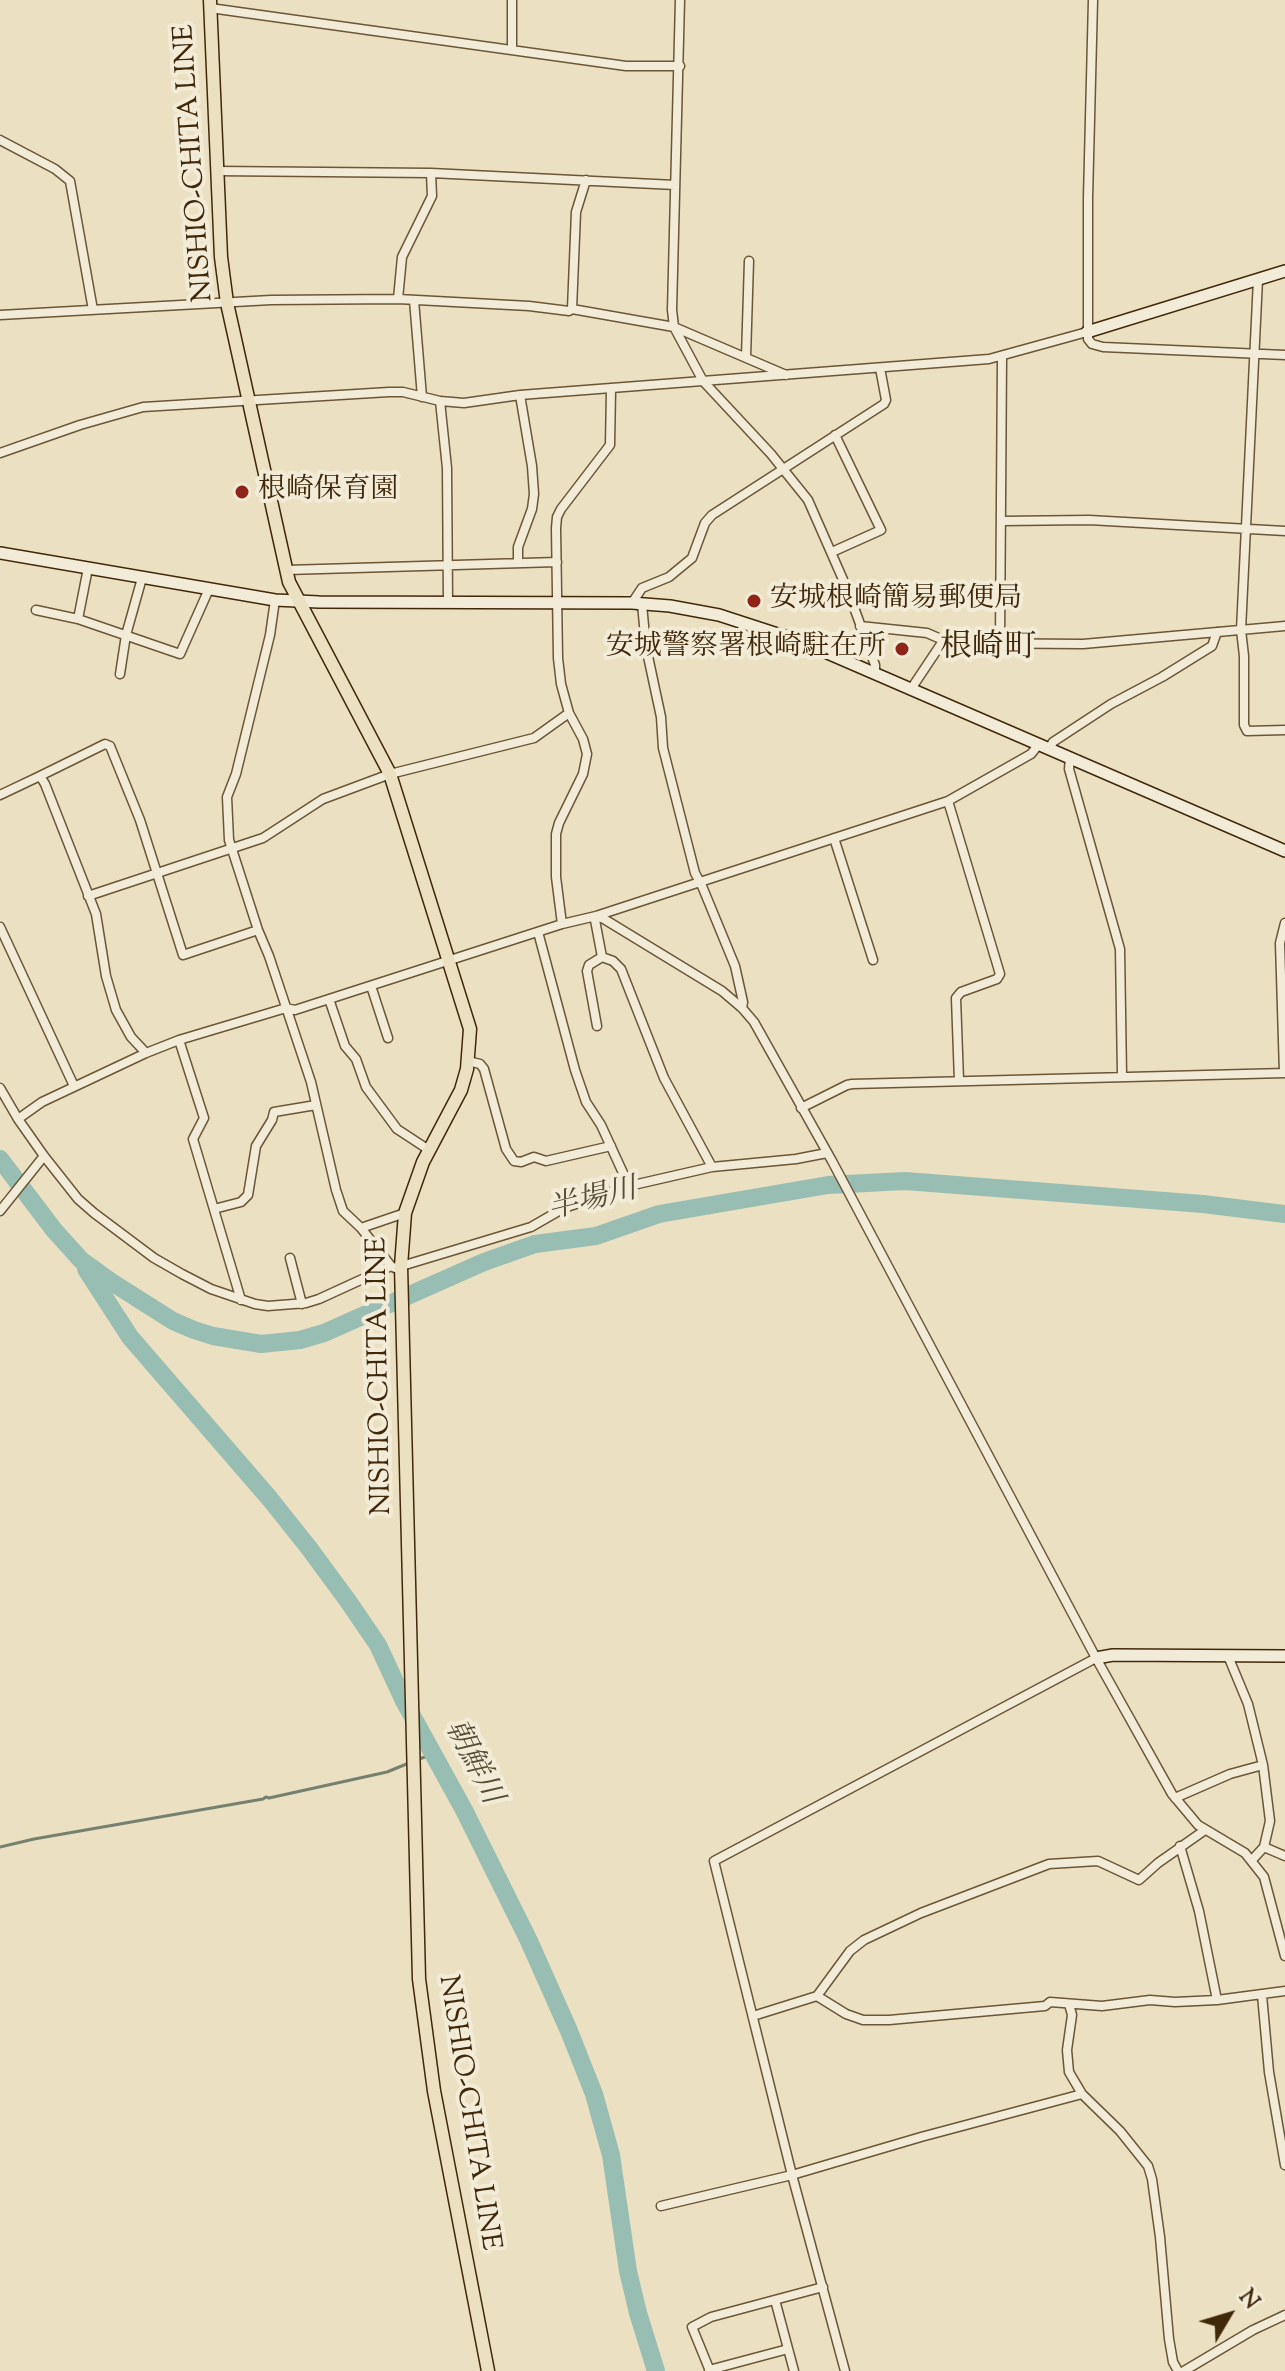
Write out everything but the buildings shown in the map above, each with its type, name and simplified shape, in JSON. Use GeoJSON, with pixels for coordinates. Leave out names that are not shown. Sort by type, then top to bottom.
{"type":"FeatureCollection","features":[{"type":"Feature","properties":{"kind":"main road","name":"NISHIO-CHITA LINE"},"geometry":{"type":"LineString","coordinates":[[210,4],[216,171],[227,303],[289,582],[390,774],[470,1029],[468,1061],[461,1090],[413,1186],[396,1266],[402,1282],[418,1963],[434,2091],[488,2371]]}},
{"type":"Feature","properties":{"kind":"street"},"geometry":{"type":"LineString","coordinates":[[512,0],[512,49]]}},
{"type":"Feature","properties":{"kind":"street"},"geometry":{"type":"LineString","coordinates":[[680,0],[674,327],[703,381],[783,468],[808,500],[832,552],[875,665],[875,673]]}},
{"type":"Feature","properties":{"kind":"street"},"geometry":{"type":"LineString","coordinates":[[1093,0],[1088,339],[1092,344],[1103,347],[1285,355]]}},
{"type":"Feature","properties":{"kind":"street"},"geometry":{"type":"LineString","coordinates":[[210,4],[626,66],[680,66]]}},
{"type":"Feature","properties":{"kind":"street"},"geometry":{"type":"LineString","coordinates":[[0,140],[55,169],[70,181],[93,310]]}},
{"type":"Feature","properties":{"kind":"street"},"geometry":{"type":"LineString","coordinates":[[216,171],[431,173],[675,185]]}},
{"type":"Feature","properties":{"kind":"street"},"geometry":{"type":"LineString","coordinates":[[398,299],[402,257],[432,196],[431,173]]}},
{"type":"Feature","properties":{"kind":"street"},"geometry":{"type":"LineString","coordinates":[[572,309],[576,212],[586,180]]}},
{"type":"Feature","properties":{"kind":"street"},"geometry":{"type":"LineString","coordinates":[[746,357],[749,261]]}},
{"type":"Feature","properties":{"kind":"street"},"geometry":{"type":"LineString","coordinates":[[0,453],[143,407],[389,392],[464,403],[520,395],[1002,356],[1285,271]]}},
{"type":"Feature","properties":{"kind":"street"},"geometry":{"type":"LineString","coordinates":[[1258,279],[1241,630],[1245,729],[1285,730]]}},
{"type":"Feature","properties":{"kind":"street"},"geometry":{"type":"LineString","coordinates":[[0,315],[227,303],[398,299],[572,309],[674,327],[786,375]]}},
{"type":"Feature","properties":{"kind":"street"},"geometry":{"type":"LineString","coordinates":[[414,300],[422,397]]}},
{"type":"Feature","properties":{"kind":"street"},"geometry":{"type":"LineString","coordinates":[[1000,643],[1002,356]]}},
{"type":"Feature","properties":{"kind":"street"},"geometry":{"type":"LineString","coordinates":[[742,1008],[735,966],[695,873],[663,748],[661,717],[637,603],[642,588],[669,577],[692,558],[705,523],[712,515],[884,404],[886,400],[880,368]]}},
{"type":"Feature","properties":{"kind":"street"},"geometry":{"type":"LineString","coordinates":[[562,924],[556,877],[556,834],[583,774],[587,754],[569,713],[559,670],[557,517],[610,445],[611,390]]}},
{"type":"Feature","properties":{"kind":"street"},"geometry":{"type":"LineString","coordinates":[[518,562],[518,547],[532,509],[534,494],[520,395]]}},
{"type":"Feature","properties":{"kind":"street"},"geometry":{"type":"LineString","coordinates":[[440,401],[447,468],[448,603]]}},
{"type":"Feature","properties":{"kind":"street"},"geometry":{"type":"LineString","coordinates":[[832,552],[881,530],[835,435]]}},
{"type":"Feature","properties":{"kind":"street"},"geometry":{"type":"LineString","coordinates":[[1002,521],[1089,520],[1285,531]]}},
{"type":"Feature","properties":{"kind":"street"},"geometry":{"type":"LineString","coordinates":[[0,553],[275,600],[637,603],[699,610],[793,638],[1285,851]]}},
{"type":"Feature","properties":{"kind":"street"},"geometry":{"type":"LineString","coordinates":[[287,570],[557,562]]}},
{"type":"Feature","properties":{"kind":"street"},"geometry":{"type":"LineString","coordinates":[[78,619],[88,568]]}},
{"type":"Feature","properties":{"kind":"street"},"geometry":{"type":"LineString","coordinates":[[120,674],[126,635],[142,578]]}},
{"type":"Feature","properties":{"kind":"street"},"geometry":{"type":"LineString","coordinates":[[36,610],[78,619],[180,654],[209,589]]}},
{"type":"Feature","properties":{"kind":"street"},"geometry":{"type":"LineString","coordinates":[[275,600],[270,635],[236,774],[227,797],[231,849],[286,1008],[316,1105],[343,1211],[396,1266]]}},
{"type":"Feature","properties":{"kind":"street"},"geometry":{"type":"LineString","coordinates":[[860,626],[927,633],[950,643],[1083,644],[1285,626]]}},
{"type":"Feature","properties":{"kind":"street"},"geometry":{"type":"LineString","coordinates":[[18,1119],[42,1102],[74,1086],[179,1040],[286,1008],[295,1010],[948,801],[1212,646],[1217,632]]}},
{"type":"Feature","properties":{"kind":"street"},"geometry":{"type":"LineString","coordinates":[[911,689],[943,641]]}},
{"type":"Feature","properties":{"kind":"street"},"geometry":{"type":"LineString","coordinates":[[88,896],[263,838],[323,799],[390,774],[534,738],[569,713]]}},
{"type":"Feature","properties":{"kind":"street"},"geometry":{"type":"LineString","coordinates":[[2,790],[40,776],[105,744],[110,746],[140,820],[183,955],[258,930]]}},
{"type":"Feature","properties":{"kind":"street"},"geometry":{"type":"LineString","coordinates":[[1070,758],[1069,769],[1120,949],[1122,1076]]}},
{"type":"Feature","properties":{"kind":"street"},"geometry":{"type":"LineString","coordinates":[[40,776],[99,924],[106,976],[116,1010],[131,1037],[146,1053]]}},
{"type":"Feature","properties":{"kind":"street"},"geometry":{"type":"LineString","coordinates":[[948,801],[1000,974],[997,979],[961,992],[956,998],[959,1081]]}},
{"type":"Feature","properties":{"kind":"street"},"geometry":{"type":"LineString","coordinates":[[834,838],[873,960]]}},
{"type":"Feature","properties":{"kind":"street"},"geometry":{"type":"LineString","coordinates":[[596,916],[602,957]]}},
{"type":"Feature","properties":{"kind":"street"},"geometry":{"type":"LineString","coordinates":[[596,916],[722,991],[742,1008],[761,1033],[1096,1658],[1175,1798],[1205,1830],[1252,1860],[1264,1877],[1285,1956]]}},
{"type":"Feature","properties":{"kind":"street"},"geometry":{"type":"LineString","coordinates":[[801,1108],[847,1085],[1285,1073],[1280,943],[1285,923]]}},
{"type":"Feature","properties":{"kind":"street"},"geometry":{"type":"LineString","coordinates":[[0,927],[74,1086]]}},
{"type":"Feature","properties":{"kind":"street"},"geometry":{"type":"LineString","coordinates":[[538,932],[586,1102],[601,1125],[629,1186]]}},
{"type":"Feature","properties":{"kind":"street"},"geometry":{"type":"LineString","coordinates":[[597,1026],[587,971],[589,965],[602,957]]}},
{"type":"Feature","properties":{"kind":"street"},"geometry":{"type":"LineString","coordinates":[[602,957],[613,961],[621,969],[664,1078],[712,1167]]}},
{"type":"Feature","properties":{"kind":"street"},"geometry":{"type":"LineString","coordinates":[[371,986],[388,1038]]}},
{"type":"Feature","properties":{"kind":"street"},"geometry":{"type":"LineString","coordinates":[[329,999],[345,1046],[356,1059],[366,1087],[397,1129],[429,1150]]}},
{"type":"Feature","properties":{"kind":"street"},"geometry":{"type":"LineString","coordinates":[[179,1040],[204,1118],[193,1139],[241,1300]]}},
{"type":"Feature","properties":{"kind":"street"},"geometry":{"type":"LineString","coordinates":[[468,1061],[480,1064],[484,1069],[506,1149],[514,1161],[534,1157],[546,1161],[611,1146]]}},
{"type":"Feature","properties":{"kind":"street"},"geometry":{"type":"LineString","coordinates":[[0,1088],[43,1158],[78,1199],[131,1242],[182,1274],[211,1289],[268,1306],[302,1304],[319,1299],[396,1266],[539,1224],[564,1208],[629,1186],[712,1167],[829,1157]]}},
{"type":"Feature","properties":{"kind":"street"},"geometry":{"type":"LineString","coordinates":[[214,1209],[241,1202],[248,1195],[256,1146],[274,1112],[316,1105]]}},
{"type":"Feature","properties":{"kind":"street"},"geometry":{"type":"LineString","coordinates":[[0,1211],[43,1158]]}},
{"type":"Feature","properties":{"kind":"street"},"geometry":{"type":"LineString","coordinates":[[361,1228],[405,1213]]}},
{"type":"Feature","properties":{"kind":"street"},"geometry":{"type":"LineString","coordinates":[[290,1258],[302,1304]]}},
{"type":"Feature","properties":{"kind":"street"},"geometry":{"type":"LineString","coordinates":[[845,2371],[792,2175],[714,1861],[1096,1658],[1113,1655],[1285,1656]]}},
{"type":"Feature","properties":{"kind":"street"},"geometry":{"type":"LineString","coordinates":[[1228,1656],[1248,1704],[1263,1765],[1270,1821],[1264,1847],[1252,1860]]}},
{"type":"Feature","properties":{"kind":"street"},"geometry":{"type":"LineString","coordinates":[[1175,1798],[1216,1779],[1263,1765]]}},
{"type":"Feature","properties":{"kind":"street"},"geometry":{"type":"LineString","coordinates":[[753,2016],[817,1996],[850,1951],[921,1913],[1049,1864],[1098,1861],[1139,1880],[1205,1830]]}},
{"type":"Feature","properties":{"kind":"street"},"geometry":{"type":"LineString","coordinates":[[1180,1846],[1199,1911],[1217,2000]]}},
{"type":"Feature","properties":{"kind":"street"},"geometry":{"type":"LineString","coordinates":[[1264,1847],[1285,1856]]}},
{"type":"Feature","properties":{"kind":"street"},"geometry":{"type":"LineString","coordinates":[[817,1996],[846,2014],[863,2020],[876,2020],[970,2014],[1045,2006],[1050,2002],[1102,2006],[1150,2000],[1217,2000],[1285,1991]]}},
{"type":"Feature","properties":{"kind":"street"},"geometry":{"type":"LineString","coordinates":[[1262,1995],[1269,2072],[1285,2165]]}},
{"type":"Feature","properties":{"kind":"street"},"geometry":{"type":"LineString","coordinates":[[1069,2004],[1072,2015],[1067,2050],[1069,2072],[1082,2094],[1120,2131],[1148,2166],[1160,2237],[1173,2362],[1181,2371],[1285,2315]]}},
{"type":"Feature","properties":{"kind":"street"},"geometry":{"type":"LineString","coordinates":[[661,2206],[792,2175],[1082,2094]]}},
{"type":"Feature","properties":{"kind":"street"},"geometry":{"type":"LineString","coordinates":[[788,2349],[710,2370],[692,2327],[711,2317],[823,2287]]}},
{"type":"Feature","properties":{"kind":"street"},"geometry":{"type":"LineString","coordinates":[[775,2300],[794,2371]]}},
{"type":"Feature","properties":{"kind":"waterway","name":"半場川"},"geometry":{"type":"LineString","coordinates":[[0,1159],[81,1260],[110,1281],[173,1321],[194,1330],[261,1344],[300,1340],[324,1333],[484,1262],[535,1244],[596,1236],[659,1214],[828,1185],[905,1181],[1203,1204],[1285,1214]]}},
{"type":"Feature","properties":{"kind":"waterway","name":"朝鮮川"},"geometry":{"type":"LineString","coordinates":[[86,1269],[130,1337],[270,1499],[348,1601],[378,1645],[404,1701],[464,1810],[529,1941],[594,2094],[611,2155],[628,2271],[656,2371]]}},
{"type":"Feature","properties":{"kind":"waterway"},"geometry":{"type":"LineString","coordinates":[[416,1760],[434,1754]]}},
{"type":"Feature","properties":{"kind":"waterway"},"geometry":{"type":"LineString","coordinates":[[0,1847],[269,1798],[387,1772],[409,1763]]}},
{"type":"Feature","properties":{"kind":"place","name":"根崎保育園"},"geometry":{"type":"Point","coordinates":[242,492]}},
{"type":"Feature","properties":{"kind":"place","name":"安城根崎簡易郵便局"},"geometry":{"type":"Point","coordinates":[754,601]}},
{"type":"Feature","properties":{"kind":"place","name":"安城警察署根崎駐在所"},"geometry":{"type":"Point","coordinates":[902,649]}},
{"type":"Feature","properties":{"kind":"district","name":"根崎町"},"geometry":{"type":"Point","coordinates":[988,651]}}]}
